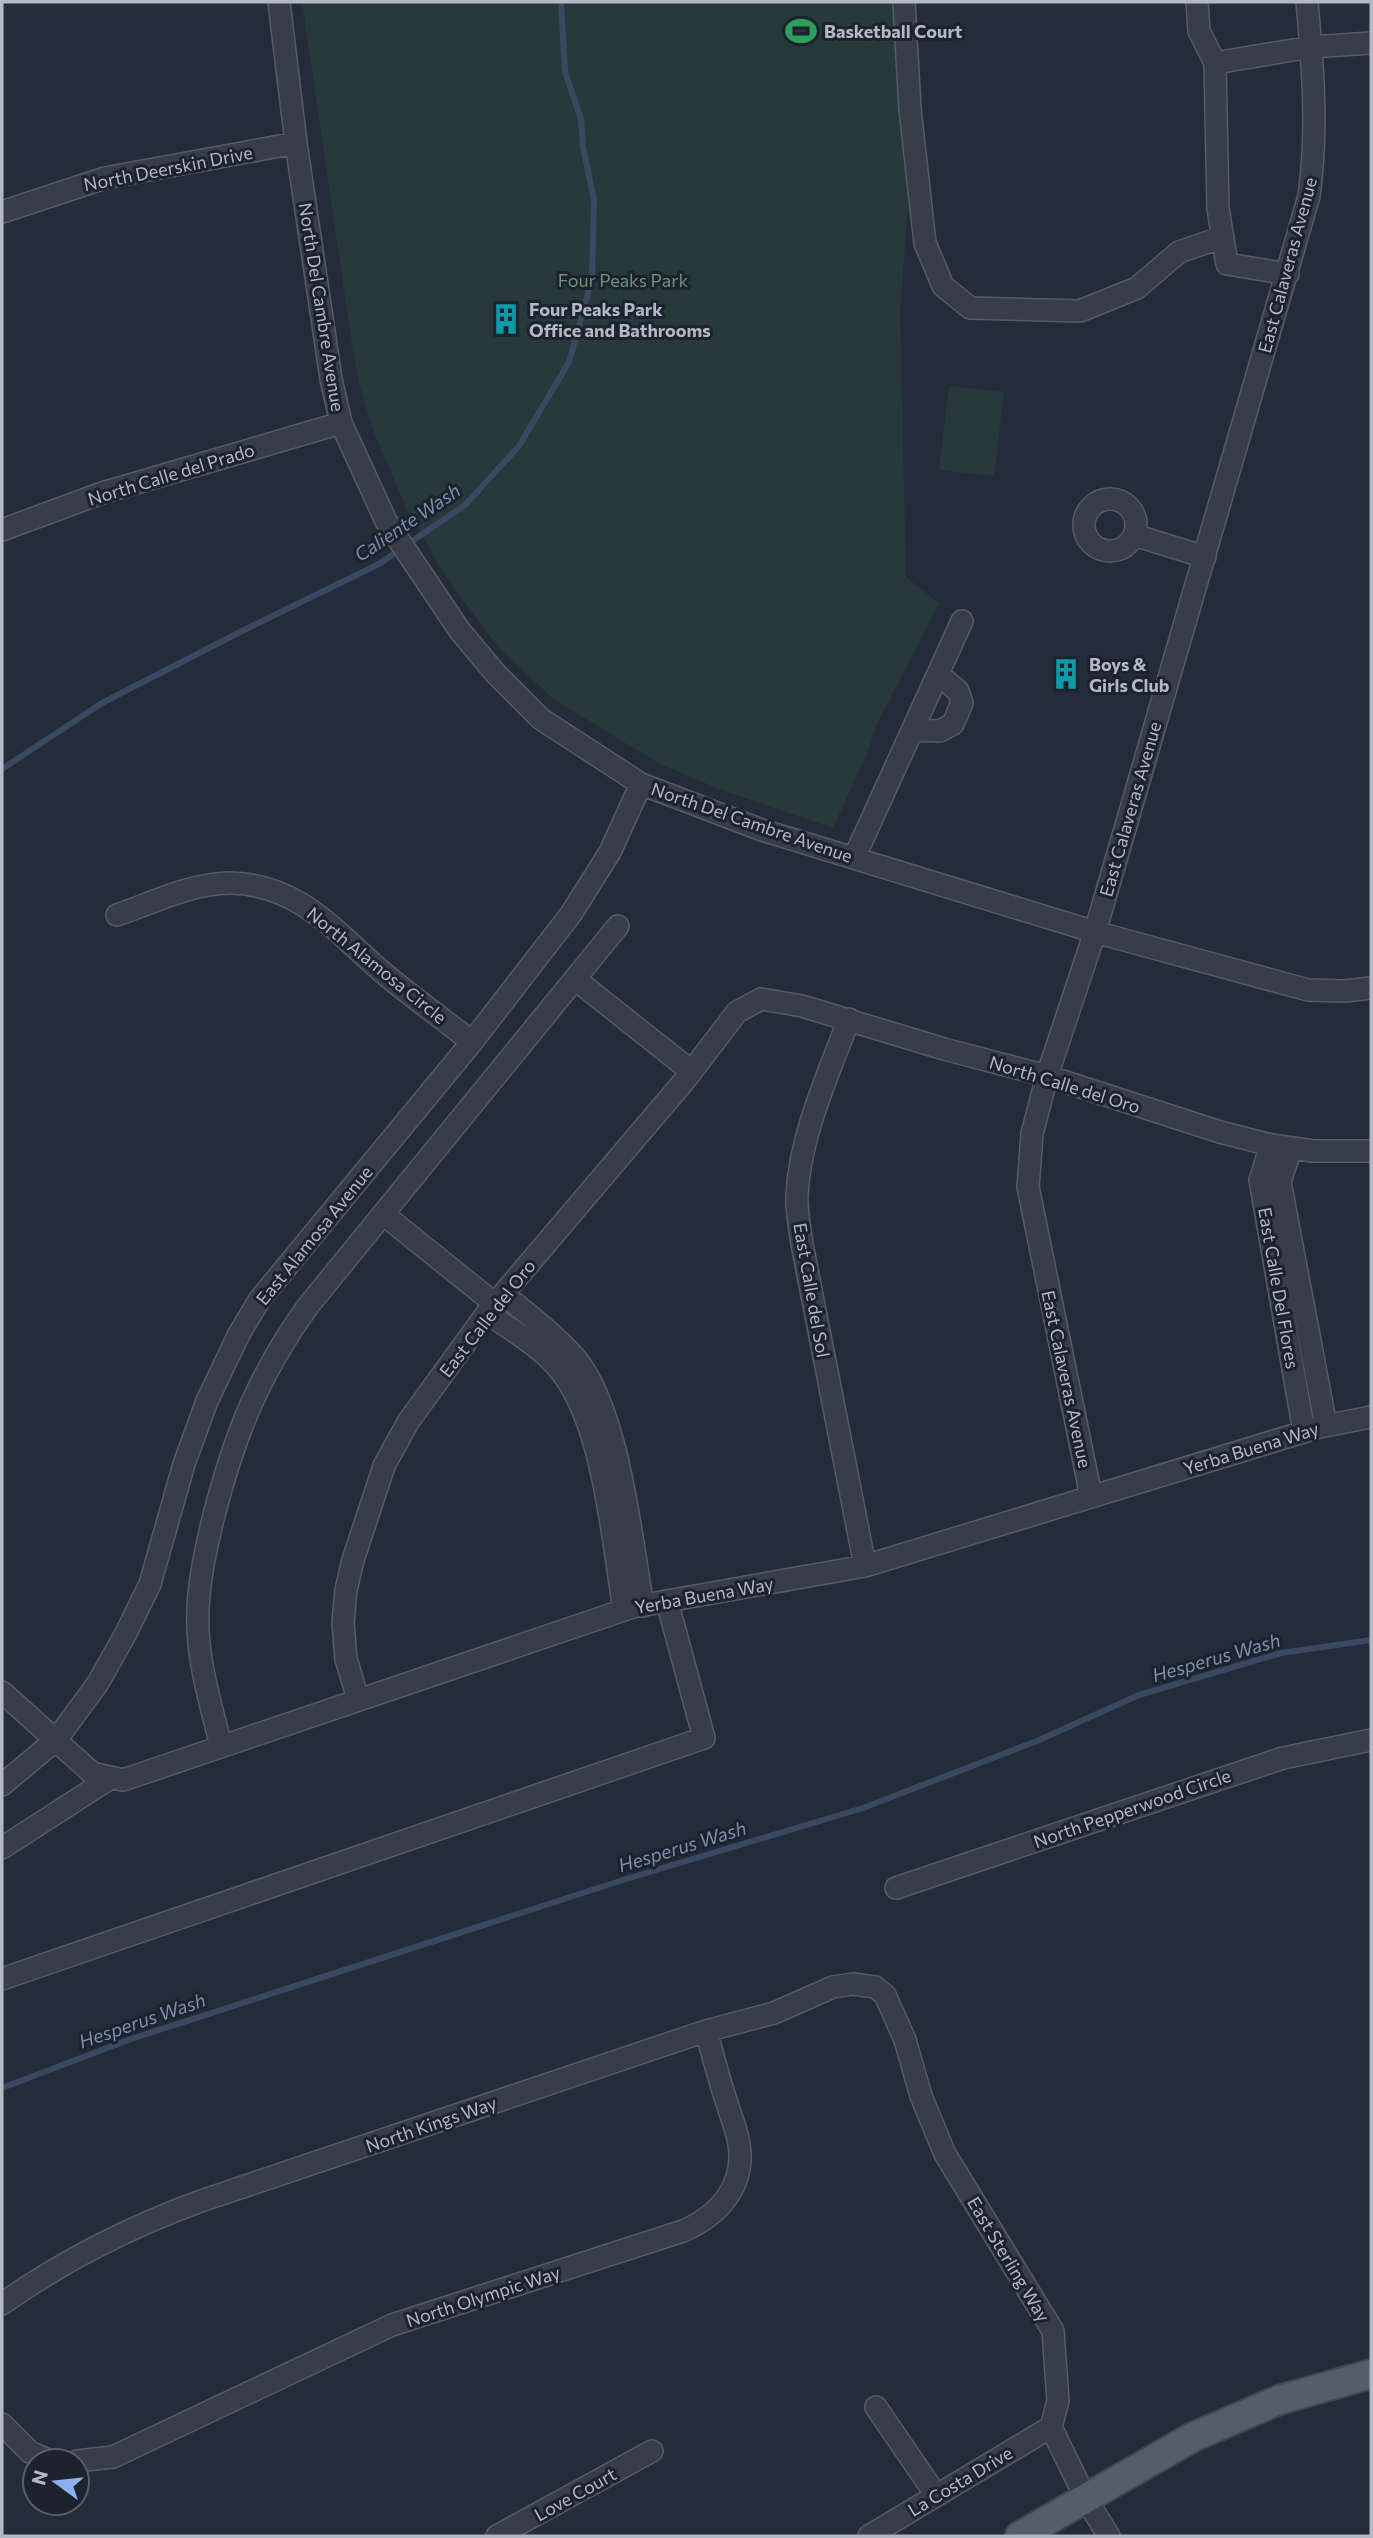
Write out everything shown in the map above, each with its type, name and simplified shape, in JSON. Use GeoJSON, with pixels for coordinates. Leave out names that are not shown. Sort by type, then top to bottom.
{"type":"FeatureCollection","features":[{"type":"Feature","properties":{"kind":"main road"},"geometry":{"type":"LineString","coordinates":[[1020,2536],[1193,2437],[1279,2400],[1371,2374]]}},
{"type":"Feature","properties":{"kind":"street","name":"North Del Cambre Avenue"},"geometry":{"type":"LineString","coordinates":[[279,2],[296,143],[331,379],[341,424],[386,521],[460,631],[496,674],[541,719],[641,783],[762,830],[1095,932],[1308,990],[1344,991],[1371,988]]}},
{"type":"Feature","properties":{"kind":"street"},"geometry":{"type":"LineString","coordinates":[[904,2],[910,109],[925,243],[943,286],[970,308],[1080,311],[1137,288],[1179,252],[1223,237]]}},
{"type":"Feature","properties":{"kind":"street"},"geometry":{"type":"LineString","coordinates":[[1197,2],[1199,30],[1215,63],[1218,208],[1227,264],[1288,274]]}},
{"type":"Feature","properties":{"kind":"street","name":"East Calaveras Avenue"},"geometry":{"type":"LineString","coordinates":[[1091,1496],[1028,1187],[1032,1134],[1047,1076],[1095,932],[1309,197],[1315,158],[1316,122],[1307,2]]}},
{"type":"Feature","properties":{"kind":"street"},"geometry":{"type":"LineString","coordinates":[[1215,63],[1311,47],[1371,43]]}},
{"type":"Feature","properties":{"kind":"street","name":"North Deerskin Drive"},"geometry":{"type":"LineString","coordinates":[[2,212],[104,177],[296,143]]}},
{"type":"Feature","properties":{"kind":"street","name":"North Calle del Prado"},"geometry":{"type":"LineString","coordinates":[[2,530],[102,493],[341,424]]}},
{"type":"Feature","properties":{"kind":"street"},"geometry":{"type":"LineString","coordinates":[[1134,535],[1205,557]]}},
{"type":"Feature","properties":{"kind":"street"},"geometry":{"type":"LineString","coordinates":[[854,858],[962,621]]}},
{"type":"Feature","properties":{"kind":"street"},"geometry":{"type":"LineString","coordinates":[[913,730],[940,731],[953,724],[962,703],[958,691],[938,674]]}},
{"type":"Feature","properties":{"kind":"street","name":"East Alamosa Avenue"},"geometry":{"type":"LineString","coordinates":[[2,1785],[56,1740],[98,1682],[150,1584],[184,1464],[207,1401],[260,1299],[472,1042],[571,914],[610,852],[641,783]]}},
{"type":"Feature","properties":{"kind":"street","name":"North Alamosa Circle"},"geometry":{"type":"LineString","coordinates":[[117,915],[206,885],[230,883],[278,890],[310,909],[387,976],[472,1042]]}},
{"type":"Feature","properties":{"kind":"street"},"geometry":{"type":"LineString","coordinates":[[220,1746],[201,1659],[198,1610],[206,1545],[224,1477],[250,1404],[284,1340],[308,1306],[618,926]]}},
{"type":"Feature","properties":{"kind":"street"},"geometry":{"type":"LineString","coordinates":[[575,979],[691,1071]]}},
{"type":"Feature","properties":{"kind":"street","name":"North Calle del Oro"},"geometry":{"type":"LineString","coordinates":[[761,999],[802,1006],[944,1049],[1047,1076],[1220,1132],[1313,1151],[1371,1151]]}},
{"type":"Feature","properties":{"kind":"street","name":"East Calle del Oro"},"geometry":{"type":"LineString","coordinates":[[358,1699],[346,1659],[343,1622],[346,1591],[367,1514],[384,1466],[408,1422],[495,1304],[691,1071],[737,1012],[761,999]]}},
{"type":"Feature","properties":{"kind":"street","name":"East Calle del Sol"},"geometry":{"type":"LineString","coordinates":[[849,1019],[804,1149],[797,1196],[802,1244],[865,1566]]}},
{"type":"Feature","properties":{"kind":"street","name":"East Calle Del Flores"},"geometry":{"type":"LineString","coordinates":[[1281,1146],[1280,1182],[1326,1426]]}},
{"type":"Feature","properties":{"kind":"street","name":"East Calle Del Flores"},"geometry":{"type":"LineString","coordinates":[[1281,1146],[1260,1180],[1304,1432]]}},
{"type":"Feature","properties":{"kind":"street"},"geometry":{"type":"LineString","coordinates":[[383,1214],[495,1304],[562,1373],[581,1405],[599,1461],[634,1608]]}},
{"type":"Feature","properties":{"kind":"street","name":"Yerba Buena Way"},"geometry":{"type":"LineString","coordinates":[[109,1779],[123,1780],[634,1608],[865,1566],[1304,1432],[1371,1417]]}},
{"type":"Feature","properties":{"kind":"street"},"geometry":{"type":"LineString","coordinates":[[2,1979],[704,1738],[667,1601]]}},
{"type":"Feature","properties":{"kind":"street"},"geometry":{"type":"LineString","coordinates":[[2,1692],[92,1773],[109,1779]]}},
{"type":"Feature","properties":{"kind":"street","name":"North Pepperwood Circle"},"geometry":{"type":"LineString","coordinates":[[896,1888],[1283,1758],[1371,1740]]}},
{"type":"Feature","properties":{"kind":"street"},"geometry":{"type":"LineString","coordinates":[[2,1848],[109,1779]]}},
{"type":"Feature","properties":{"kind":"street","name":"North Kings Way"},"geometry":{"type":"LineString","coordinates":[[2,2304],[75,2258],[144,2222],[201,2201],[706,2031],[774,2013],[834,1987],[853,1984],[875,1987]]}},
{"type":"Feature","properties":{"kind":"street","name":"East Sterling Way"},"geometry":{"type":"LineString","coordinates":[[875,1987],[885,1995],[892,2007],[905,2040],[921,2096],[945,2154],[1053,2331],[1058,2401],[1051,2427]]}},
{"type":"Feature","properties":{"kind":"street","name":"North Olympic Way"},"geometry":{"type":"LineString","coordinates":[[91,2460],[113,2457],[393,2325],[683,2231],[713,2215],[728,2199],[741,2160],[736,2130],[706,2031]]}},
{"type":"Feature","properties":{"kind":"street"},"geometry":{"type":"LineString","coordinates":[[876,2407],[936,2495]]}},
{"type":"Feature","properties":{"kind":"street"},"geometry":{"type":"LineString","coordinates":[[2,2424],[25,2447]]}},
{"type":"Feature","properties":{"kind":"street"},"geometry":{"type":"LineString","coordinates":[[1051,2427],[1086,2499],[1109,2536]]}},
{"type":"Feature","properties":{"kind":"street","name":"La Costa Drive"},"geometry":{"type":"LineString","coordinates":[[869,2536],[1051,2427]]}},
{"type":"Feature","properties":{"kind":"street","name":"Love Court"},"geometry":{"type":"LineString","coordinates":[[498,2536],[652,2451]]}},
{"type":"Feature","properties":{"kind":"green space","name":"Four Peaks Park"},"geometry":{"type":"Polygon","coordinates":[[[302,2],[895,2],[909,195],[900,311],[906,577],[939,603],[876,726],[869,749],[833,828],[724,791],[658,763],[552,698],[497,646],[445,575],[405,505],[374,432],[359,385],[302,2]]]}},
{"type":"Feature","properties":{"kind":"green space"},"geometry":{"type":"Polygon","coordinates":[[[949,386],[1004,392],[994,476],[939,470],[949,386]]]}},
{"type":"Feature","properties":{"kind":"waterway","name":"Caliente Wash"},"geometry":{"type":"LineString","coordinates":[[2,769],[102,703],[379,564],[465,505],[519,446],[569,362],[592,279],[594,200],[583,147],[581,119],[565,72],[561,2]]}},
{"type":"Feature","properties":{"kind":"waterway","name":"Hesperus Wash"},"geometry":{"type":"LineString","coordinates":[[2,2088],[128,2040],[623,1880],[863,1808],[1037,1741],[1139,1695],[1281,1653],[1371,1640]]}},
{"type":"Feature","properties":{"kind":"place","name":"Basketball Court"},"geometry":{"type":"Point","coordinates":[801,31]}},
{"type":"Feature","properties":{"kind":"place","name":"Four Peaks Park Office and Bathrooms"},"geometry":{"type":"Point","coordinates":[506,319]}},
{"type":"Feature","properties":{"kind":"place","name":"Boys & Girls Club"},"geometry":{"type":"Point","coordinates":[1066,674]}}]}
